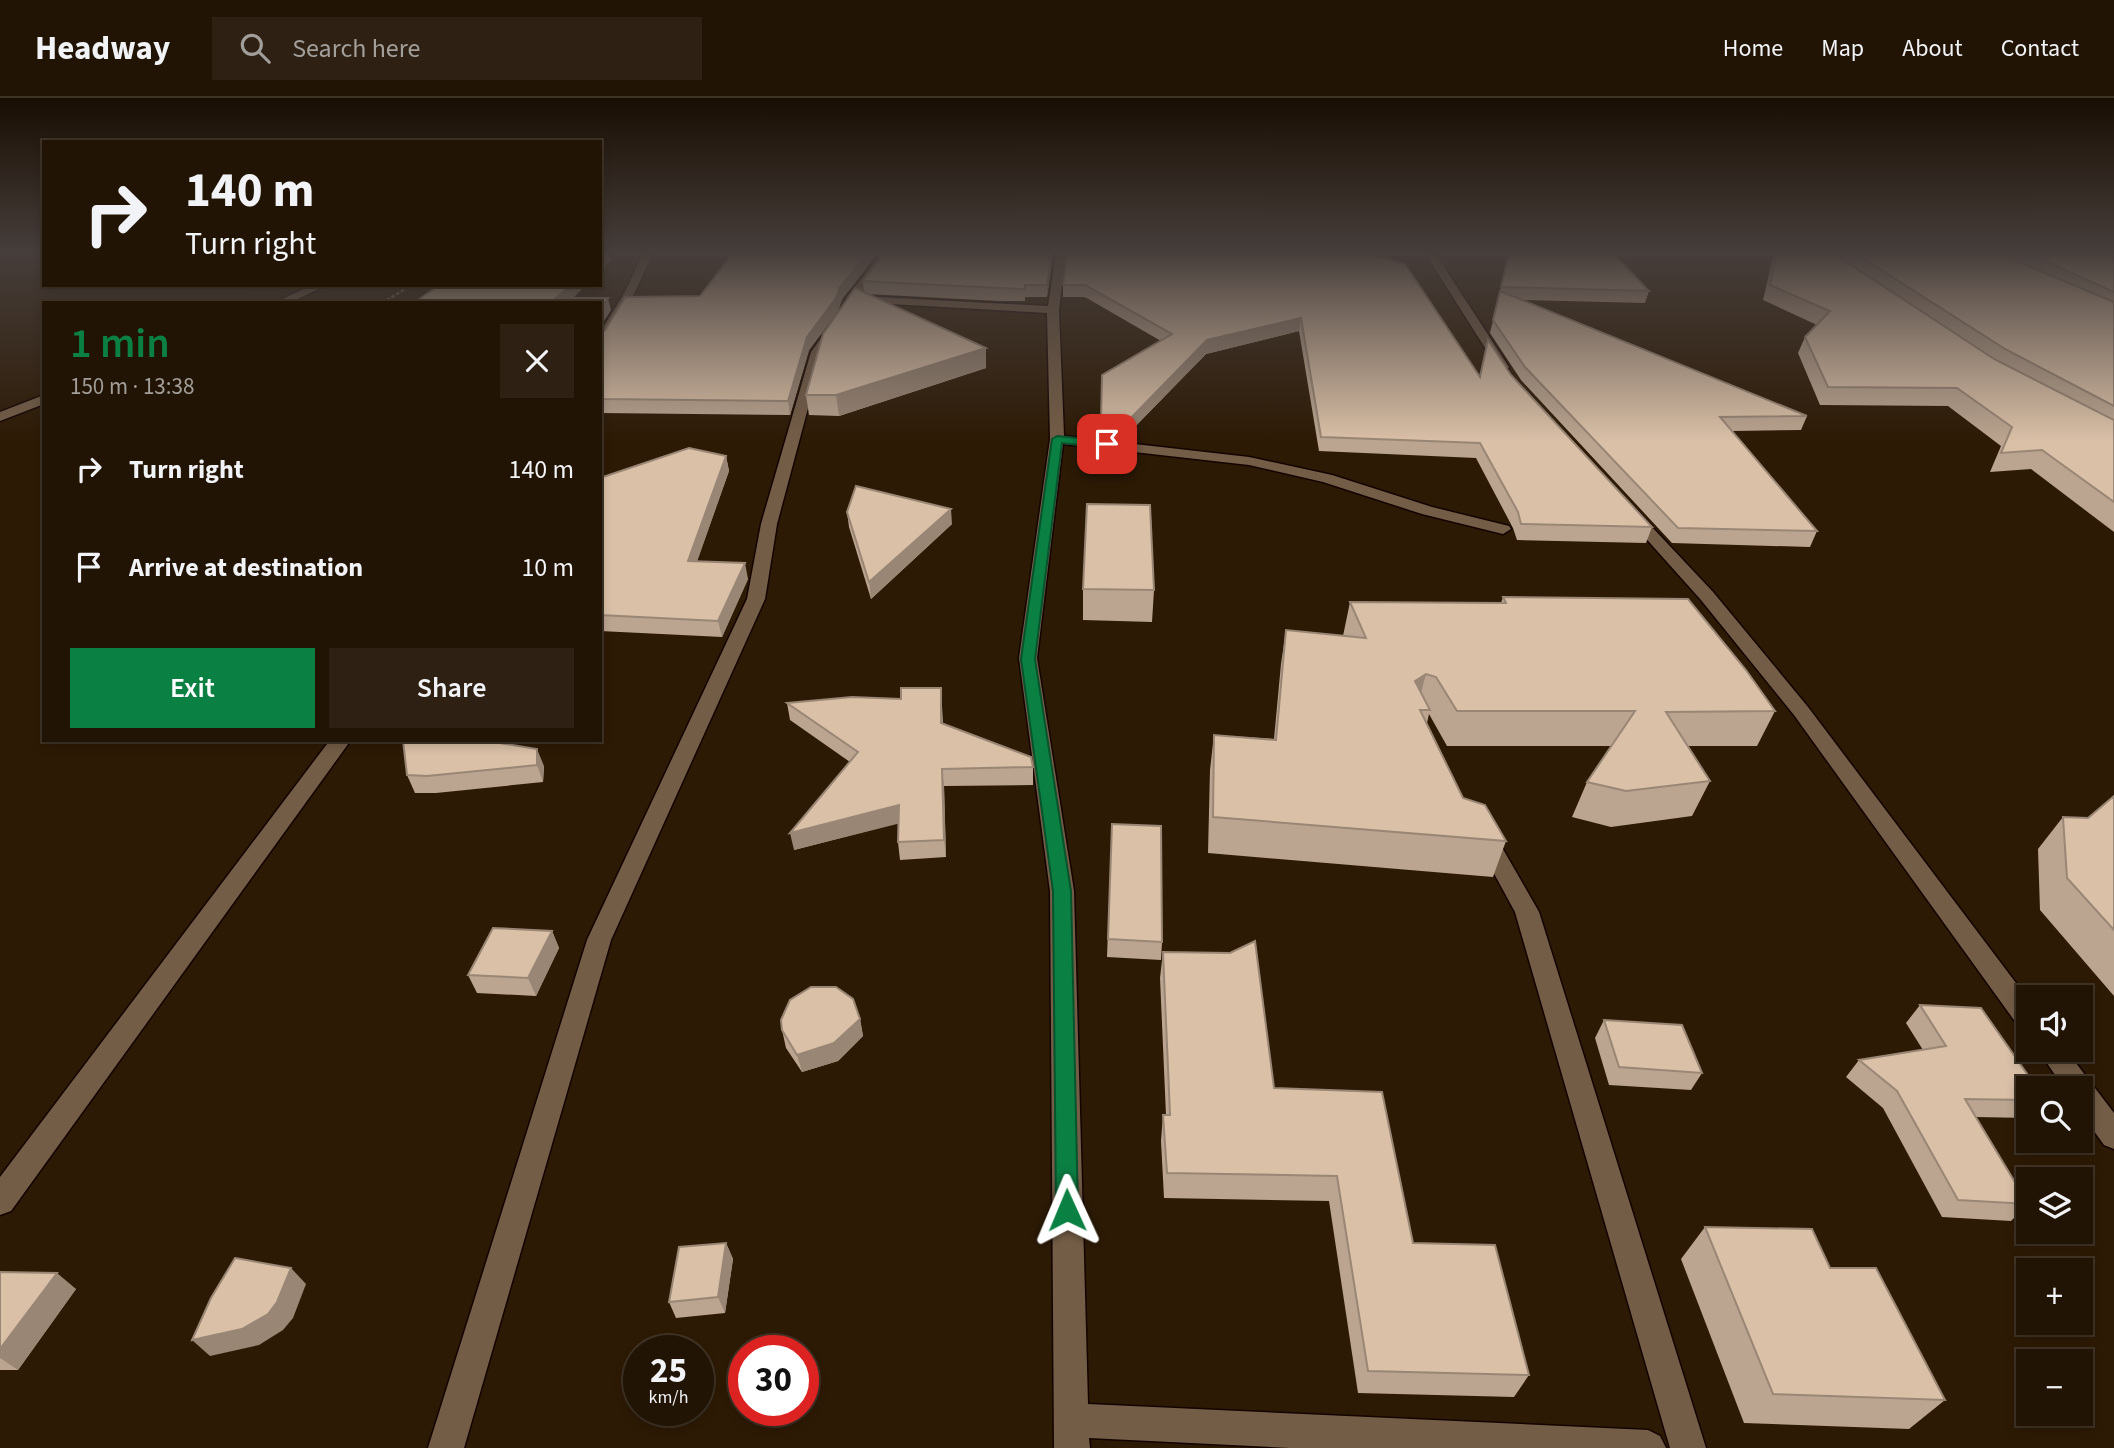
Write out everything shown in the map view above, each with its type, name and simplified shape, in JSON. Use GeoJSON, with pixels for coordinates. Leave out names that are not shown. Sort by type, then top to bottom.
{"type":"FeatureCollection","features":[{"type":"Feature","properties":{"kind":"street"},"geometry":{"type":"LineString","coordinates":[[602,339],[616,316]]}},
{"type":"Feature","properties":{"kind":"street"},"geometry":{"type":"LineString","coordinates":[[446,1448],[599,940],[755,599],[769,524],[817,352],[843,316]]}},
{"type":"Feature","properties":{"kind":"street"},"geometry":{"type":"LineString","coordinates":[[1053,316],[1057,439],[1028,659],[1062,891],[1071,1434],[1648,1448]]}},
{"type":"Feature","properties":{"kind":"street"},"geometry":{"type":"LineString","coordinates":[[1470,316],[1514,384]]}},
{"type":"Feature","properties":{"kind":"street"},"geometry":{"type":"LineString","coordinates":[[0,417],[42,400]]}},
{"type":"Feature","properties":{"kind":"street"},"geometry":{"type":"LineString","coordinates":[[1057,439],[1249,461],[1327,478],[1427,511],[1503,530]]}},
{"type":"Feature","properties":{"kind":"street"},"geometry":{"type":"LineString","coordinates":[[1615,495],[1706,596],[1801,711],[2016,1003]]}},
{"type":"Feature","properties":{"kind":"street"},"geometry":{"type":"LineString","coordinates":[[0,1201],[340,742]]}},
{"type":"Feature","properties":{"kind":"street"},"geometry":{"type":"LineString","coordinates":[[1472,815],[1527,912],[1688,1448]]}},
{"type":"Feature","properties":{"kind":"street"},"geometry":{"type":"LineString","coordinates":[[2093,1108],[2114,1136]]}},
{"type":"Feature","properties":{"kind":"building"},"geometry":{"type":"Polygon","coordinates":[[[613,316],[823,316],[807,337],[788,401],[602,399],[602,332],[613,316]]]}},
{"type":"Feature","properties":{"kind":"building"},"geometry":{"type":"Polygon","coordinates":[[[836,316],[916,316],[986,348],[836,395],[806,395],[823,334],[836,316]]]}},
{"type":"Feature","properties":{"kind":"building"},"geometry":{"type":"Polygon","coordinates":[[[1140,316],[1440,316],[1480,377],[1488,340],[1511,375],[1652,527],[1521,524],[1518,512],[1480,443],[1321,437],[1301,318],[1207,340],[1123,426],[1101,423],[1102,375],[1172,334],[1140,316]]]}},
{"type":"Feature","properties":{"kind":"building"},"geometry":{"type":"Polygon","coordinates":[[[1494,316],[1561,316],[1807,416],[1720,417],[1817,531],[1678,528],[1525,367],[1493,320],[1494,316]]]}},
{"type":"Feature","properties":{"kind":"building"},"geometry":{"type":"Polygon","coordinates":[[[1825,316],[1929,316],[1994,359],[2114,420],[2114,502],[2042,450],[2001,453],[2012,427],[1957,388],[1828,387],[1805,337],[1825,316]]]}},
{"type":"Feature","properties":{"kind":"building"},"geometry":{"type":"Polygon","coordinates":[[[1953,316],[2114,316],[2114,406],[2005,349],[1953,316]]]}},
{"type":"Feature","properties":{"kind":"building"},"geometry":{"type":"Polygon","coordinates":[[[689,448],[726,456],[688,561],[745,563],[718,621],[602,615],[602,477],[689,448]]]}},
{"type":"Feature","properties":{"kind":"building"},"geometry":{"type":"Polygon","coordinates":[[[856,486],[951,509],[869,582],[847,512],[856,486]]]}},
{"type":"Feature","properties":{"kind":"building"},"geometry":{"type":"Polygon","coordinates":[[[1087,504],[1150,505],[1154,590],[1083,589],[1087,504]]]}},
{"type":"Feature","properties":{"kind":"building"},"geometry":{"type":"Polygon","coordinates":[[[1503,597],[1688,599],[1746,670],[1775,711],[1666,712],[1710,781],[1626,791],[1587,782],[1635,711],[1457,711],[1436,677],[1426,674],[1415,681],[1430,710],[1420,710],[1463,798],[1485,805],[1506,841],[1213,817],[1214,735],[1276,740],[1286,630],[1366,638],[1350,602],[1506,603],[1503,597]]]}},
{"type":"Feature","properties":{"kind":"building"},"geometry":{"type":"Polygon","coordinates":[[[901,688],[941,688],[941,723],[1031,757],[1033,767],[942,769],[944,840],[898,842],[899,805],[790,833],[858,752],[787,703],[852,697],[901,699],[901,688]]]}},
{"type":"Feature","properties":{"kind":"building"},"geometry":{"type":"Polygon","coordinates":[[[403,742],[493,742],[537,749],[537,765],[427,776],[407,775],[403,742]]]}},
{"type":"Feature","properties":{"kind":"building"},"geometry":{"type":"Polygon","coordinates":[[[2114,796],[2114,930],[2067,878],[2063,817],[2088,818],[2114,796]]]}},
{"type":"Feature","properties":{"kind":"building"},"geometry":{"type":"Polygon","coordinates":[[[1112,824],[1161,826],[1162,942],[1108,939],[1112,824]]]}},
{"type":"Feature","properties":{"kind":"building"},"geometry":{"type":"Polygon","coordinates":[[[493,928],[552,931],[528,978],[468,975],[493,928]]]}},
{"type":"Feature","properties":{"kind":"building"},"geometry":{"type":"Polygon","coordinates":[[[1255,941],[1274,1088],[1382,1092],[1413,1243],[1495,1245],[1529,1375],[1368,1371],[1337,1176],[1167,1173],[1163,1115],[1170,1115],[1163,952],[1230,953],[1255,941]]]}},
{"type":"Feature","properties":{"kind":"building"},"geometry":{"type":"Polygon","coordinates":[[[811,987],[836,987],[853,999],[860,1019],[834,1043],[797,1055],[782,1030],[781,1020],[790,1000],[811,987]]]}},
{"type":"Feature","properties":{"kind":"building"},"geometry":{"type":"Polygon","coordinates":[[[1920,1005],[1981,1008],[2016,1058],[2016,1062],[2029,1076],[2016,1076],[2016,1100],[1965,1099],[2016,1184],[2016,1203],[1958,1200],[1897,1091],[1859,1060],[1946,1046],[1920,1005]]]}},
{"type":"Feature","properties":{"kind":"building"},"geometry":{"type":"Polygon","coordinates":[[[1604,1020],[1682,1025],[1702,1073],[1619,1067],[1604,1020]]]}},
{"type":"Feature","properties":{"kind":"building"},"geometry":{"type":"Polygon","coordinates":[[[1705,1227],[1812,1229],[1830,1268],[1876,1268],[1945,1400],[1773,1394],[1705,1227]]]}},
{"type":"Feature","properties":{"kind":"building"},"geometry":{"type":"Polygon","coordinates":[[[726,1243],[718,1297],[669,1302],[679,1247],[726,1243]]]}},
{"type":"Feature","properties":{"kind":"building"},"geometry":{"type":"Polygon","coordinates":[[[235,1258],[291,1268],[277,1302],[268,1314],[242,1329],[192,1340],[211,1298],[235,1258]]]}},
{"type":"Feature","properties":{"kind":"building"},"geometry":{"type":"Polygon","coordinates":[[[0,1272],[57,1273],[0,1349],[0,1272]]]}},
{"type":"Feature","properties":{"kind":"route"},"geometry":{"type":"LineString","coordinates":[[1067,1210],[1062,891],[1028,659],[1057,439],[1107,444]]}}]}
